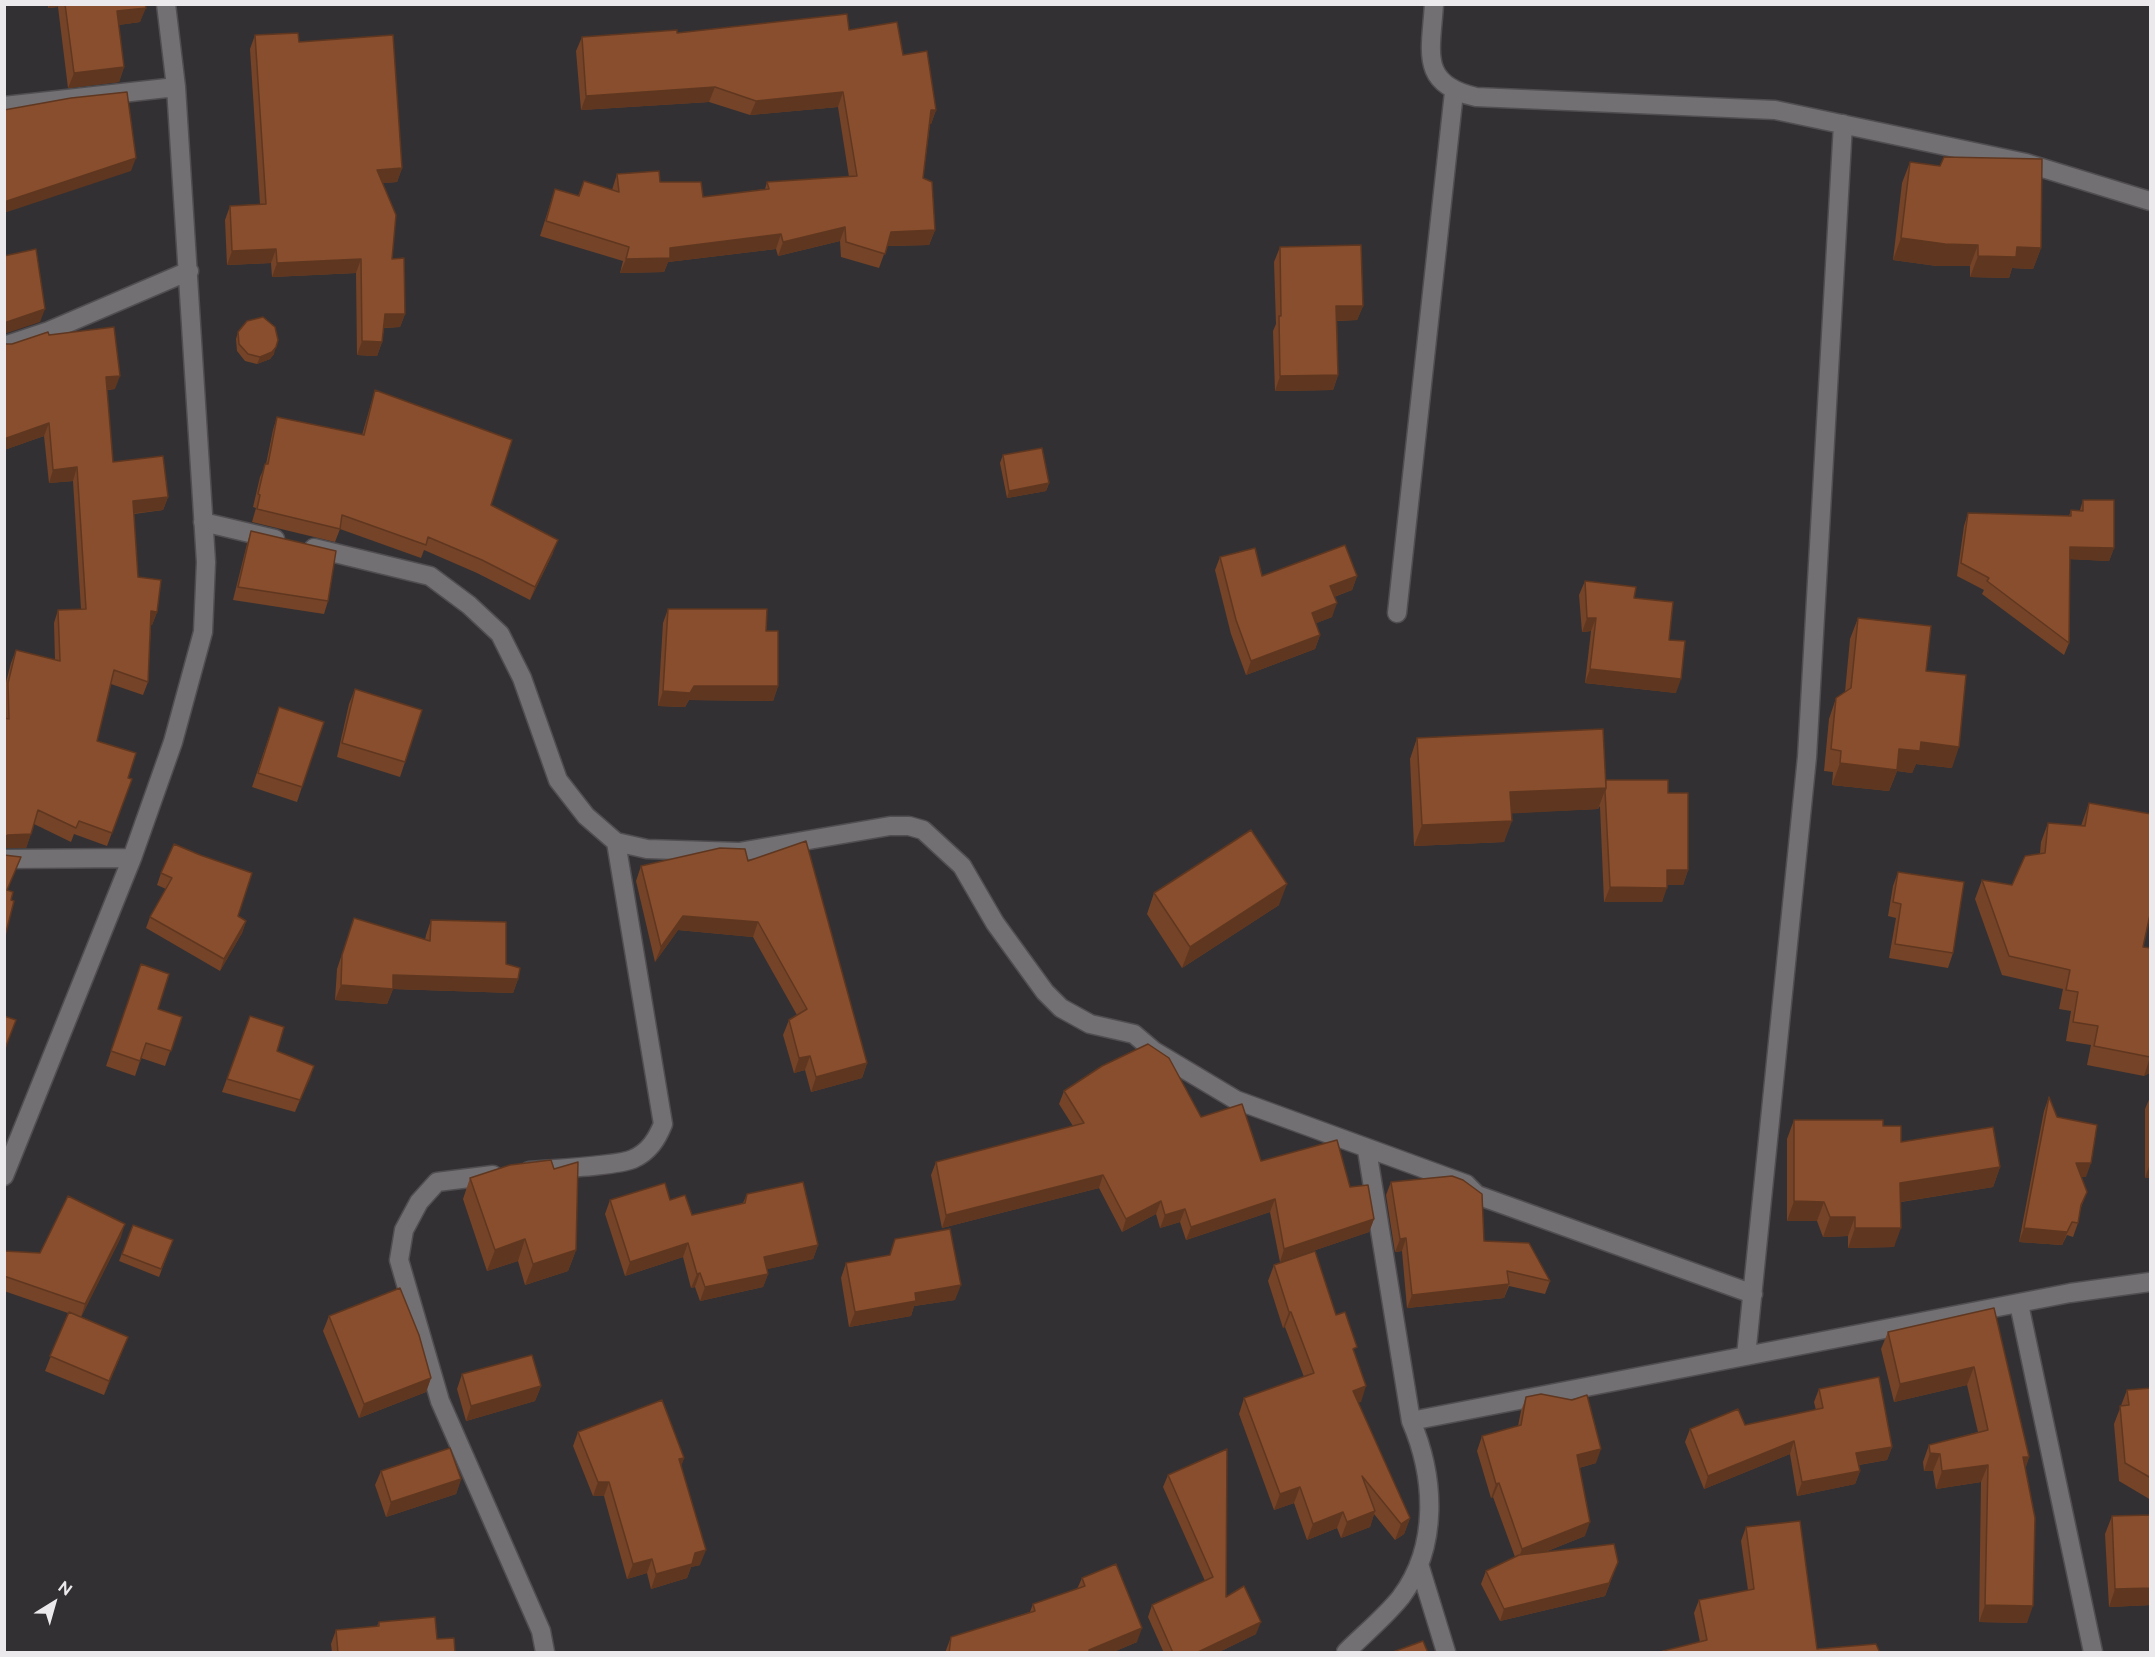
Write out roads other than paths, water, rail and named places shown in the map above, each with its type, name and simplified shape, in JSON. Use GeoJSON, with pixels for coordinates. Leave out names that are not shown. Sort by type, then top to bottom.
{"type":"FeatureCollection","features":[{"type":"Feature","properties":{"kind":"street"},"geometry":{"type":"LineString","coordinates":[[4,1176],[132,858],[174,742],[202,632],[206,562],[176,87],[166,4]]}},
{"type":"Feature","properties":{"kind":"street"},"geometry":{"type":"LineString","coordinates":[[1434,4],[1431,64],[1440,81],[1454,92],[1476,97],[1775,111],[2026,163],[2151,201]]}},
{"type":"Feature","properties":{"kind":"street"},"geometry":{"type":"LineString","coordinates":[[4,106],[176,87]]}},
{"type":"Feature","properties":{"kind":"street"},"geometry":{"type":"LineString","coordinates":[[1397,613],[1454,92]]}},
{"type":"Feature","properties":{"kind":"street"},"geometry":{"type":"LineString","coordinates":[[1746,1356],[1807,757],[1843,124]]}},
{"type":"Feature","properties":{"kind":"street"},"geometry":{"type":"LineString","coordinates":[[4,346],[59,327],[189,271]]}},
{"type":"Feature","properties":{"kind":"street"},"geometry":{"type":"LineString","coordinates":[[203,522],[430,576],[469,605],[500,634],[522,678],[558,780],[586,816],[616,842],[647,849],[739,852],[890,826],[909,826],[923,830],[962,866],[995,923],[1045,992],[1061,1008],[1090,1024],[1134,1034],[1154,1051],[1236,1100],[1367,1150],[1466,1184],[1477,1195],[1753,1294]]}},
{"type":"Feature","properties":{"kind":"street"},"geometry":{"type":"LineString","coordinates":[[545,1653],[541,1631],[440,1401],[399,1260],[405,1230],[419,1202],[437,1182],[632,1160],[648,1149],[657,1138],[663,1124],[616,842]]}},
{"type":"Feature","properties":{"kind":"street"},"geometry":{"type":"LineString","coordinates":[[4,859],[132,858]]}},
{"type":"Feature","properties":{"kind":"street"},"geometry":{"type":"LineString","coordinates":[[1346,1653],[1401,1597],[1419,1564],[1427,1542],[1431,1511],[1421,1450],[1411,1421],[1367,1150]]}},
{"type":"Feature","properties":{"kind":"street"},"geometry":{"type":"LineString","coordinates":[[1411,1421],[2019,1304],[2151,1282]]}},
{"type":"Feature","properties":{"kind":"street"},"geometry":{"type":"LineString","coordinates":[[2019,1304],[2093,1653]]}},
{"type":"Feature","properties":{"kind":"street"},"geometry":{"type":"LineString","coordinates":[[1419,1564],[1446,1653]]}}]}
